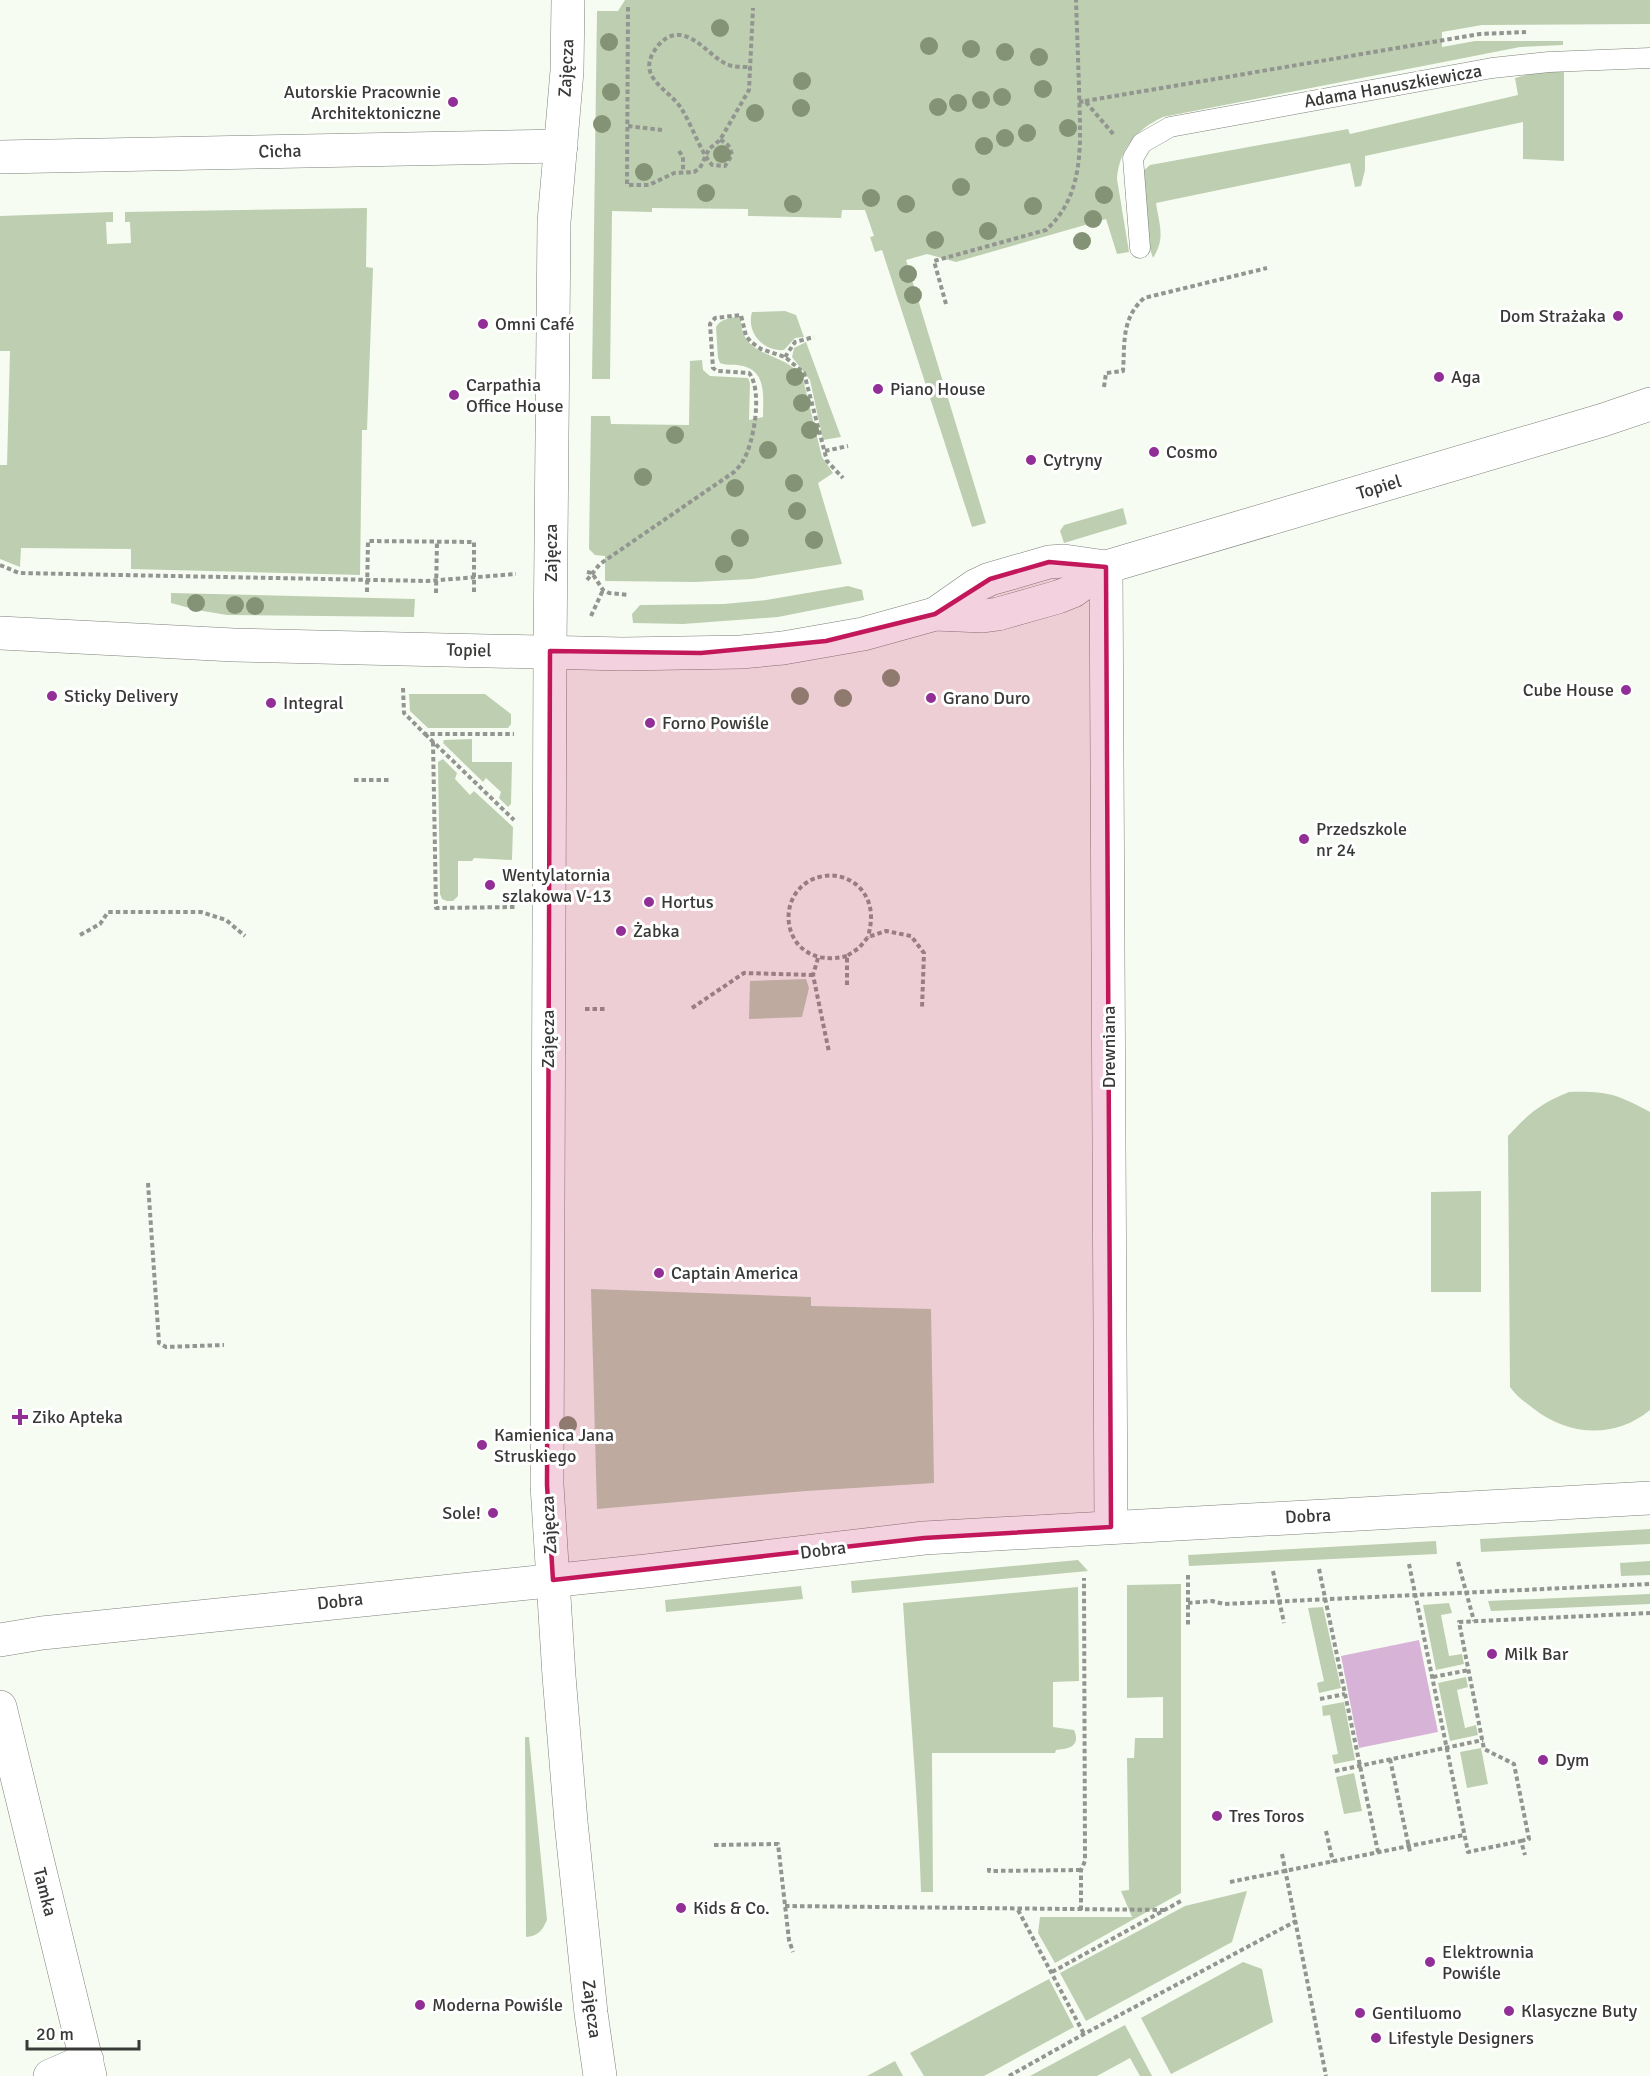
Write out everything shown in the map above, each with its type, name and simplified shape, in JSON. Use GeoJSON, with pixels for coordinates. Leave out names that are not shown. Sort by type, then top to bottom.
{"type":"FeatureCollection","features":[{"type":"Feature","properties":{"kind":"street","name":"Zajęcza"},"geometry":{"type":"LineString","coordinates":[[568,0],[567,71],[554,222],[547,1485],[572,1834],[600,2076]]}},
{"type":"Feature","properties":{"kind":"street","name":"Cicha"},"geometry":{"type":"LineString","coordinates":[[0,157],[561,146]]}},
{"type":"Feature","properties":{"kind":"street","name":"Topiel"},"geometry":{"type":"LineString","coordinates":[[0,633],[234,645],[701,654],[783,648],[863,634],[935,614],[975,586],[990,579],[1041,564],[1064,561],[1106,567],[1603,420],[1650,404]]}},
{"type":"Feature","properties":{"kind":"street","name":"Drewniana"},"geometry":{"type":"LineString","coordinates":[[1106,567],[1111,1527]]}},
{"type":"Feature","properties":{"kind":"street","name":"Dobra"},"geometry":{"type":"LineString","coordinates":[[0,1641],[65,1631],[553,1580],[924,1538],[1650,1498]]}},
{"type":"Feature","properties":{"kind":"street","name":"Tamka"},"geometry":{"type":"LineString","coordinates":[[0,1707],[89,2068]]}},
{"type":"Feature","properties":{"kind":"street"},"geometry":{"type":"LineString","coordinates":[[50,2076],[89,2068]]}},
{"type":"Feature","properties":{"kind":"lane","name":"Adama Hanuszkiewicza"},"geometry":{"type":"LineString","coordinates":[[1137,150],[1170,126],[1492,68],[1549,62],[1650,58]]}},
{"type":"Feature","properties":{"kind":"lane"},"geometry":{"type":"LineString","coordinates":[[1137,150],[1140,248]]}},
{"type":"Feature","properties":{"kind":"path"},"geometry":{"type":"LineString","coordinates":[[946,304],[934,261],[1046,230],[1065,208],[1073,190],[1081,150],[1076,0]]}},
{"type":"Feature","properties":{"kind":"path"},"geometry":{"type":"LineString","coordinates":[[628,7],[627,185],[655,184],[669,175],[694,172],[700,168],[709,149],[720,140],[747,97],[751,84],[753,8]]}},
{"type":"Feature","properties":{"kind":"path"},"geometry":{"type":"LineString","coordinates":[[1079,102],[1480,34],[1527,32]]}},
{"type":"Feature","properties":{"kind":"path"},"geometry":{"type":"LineString","coordinates":[[720,140],[726,142],[730,147],[732,155],[725,166],[712,165],[705,156],[680,106],[654,80],[650,65],[651,56],[660,42],[681,35],[697,42],[727,64],[751,67]]}},
{"type":"Feature","properties":{"kind":"path"},"geometry":{"type":"LineString","coordinates":[[1085,101],[1137,150]]}},
{"type":"Feature","properties":{"kind":"path"},"geometry":{"type":"LineString","coordinates":[[628,126],[662,130]]}},
{"type":"Feature","properties":{"kind":"path"},"geometry":{"type":"LineString","coordinates":[[678,151],[683,157],[683,172]]}},
{"type":"Feature","properties":{"kind":"path"},"geometry":{"type":"LineString","coordinates":[[1104,387],[1106,373],[1124,371],[1125,328],[1134,308],[1144,298],[1267,268]]}},
{"type":"Feature","properties":{"kind":"path"},"geometry":{"type":"LineString","coordinates":[[585,583],[600,564],[734,472],[743,462],[755,430],[756,387],[749,373],[717,371],[711,365],[710,324],[712,319],[741,315],[746,336],[751,342],[761,349],[785,357],[804,373],[827,462],[843,478]]}},
{"type":"Feature","properties":{"kind":"path"},"geometry":{"type":"LineString","coordinates":[[785,357],[795,342],[814,337]]}},
{"type":"Feature","properties":{"kind":"path"},"geometry":{"type":"LineString","coordinates":[[825,451],[848,446]]}},
{"type":"Feature","properties":{"kind":"path"},"geometry":{"type":"LineString","coordinates":[[367,592],[368,541],[474,542],[474,593]]}},
{"type":"Feature","properties":{"kind":"path"},"geometry":{"type":"LineString","coordinates":[[436,593],[437,542]]}},
{"type":"Feature","properties":{"kind":"path"},"geometry":{"type":"LineString","coordinates":[[0,565],[19,573],[367,580],[437,581],[525,573]]}},
{"type":"Feature","properties":{"kind":"path"},"geometry":{"type":"LineString","coordinates":[[585,572],[592,573],[603,590],[609,593],[629,595]]}},
{"type":"Feature","properties":{"kind":"path"},"geometry":{"type":"LineString","coordinates":[[404,688],[404,713],[521,826]]}},
{"type":"Feature","properties":{"kind":"path"},"geometry":{"type":"LineString","coordinates":[[425,734],[520,734]]}},
{"type":"Feature","properties":{"kind":"path"},"geometry":{"type":"LineString","coordinates":[[433,742],[436,908],[521,907]]}},
{"type":"Feature","properties":{"kind":"path"},"geometry":{"type":"LineString","coordinates":[[354,780],[390,780]]}},
{"type":"Feature","properties":{"kind":"path"},"geometry":{"type":"LineString","coordinates":[[830,875],[856,884],[866,895],[872,909],[872,923],[868,937],[859,948],[847,956],[833,960],[818,958],[806,952],[796,943],[790,932],[788,918],[790,905],[796,893],[817,877],[830,875]]}},
{"type":"Feature","properties":{"kind":"path"},"geometry":{"type":"LineString","coordinates":[[80,935],[100,924],[108,912],[201,912],[226,920],[245,936]]}},
{"type":"Feature","properties":{"kind":"path"},"geometry":{"type":"LineString","coordinates":[[868,937],[886,932],[911,936],[924,953],[922,1008]]}},
{"type":"Feature","properties":{"kind":"path"},"geometry":{"type":"LineString","coordinates":[[847,956],[847,985]]}},
{"type":"Feature","properties":{"kind":"path"},"geometry":{"type":"LineString","coordinates":[[818,958],[813,975],[829,1052]]}},
{"type":"Feature","properties":{"kind":"path"},"geometry":{"type":"LineString","coordinates":[[692,1008],[744,973],[813,975]]}},
{"type":"Feature","properties":{"kind":"path"},"geometry":{"type":"LineString","coordinates":[[582,1009],[605,1009]]}},
{"type":"Feature","properties":{"kind":"path"},"geometry":{"type":"LineString","coordinates":[[148,1183],[159,1343],[166,1347],[224,1345]]}},
{"type":"Feature","properties":{"kind":"path"},"geometry":{"type":"LineString","coordinates":[[1458,1562],[1474,1621]]}},
{"type":"Feature","properties":{"kind":"path"},"geometry":{"type":"LineString","coordinates":[[1410,1564],[1468,1852],[1529,1839],[1514,1764],[1484,1749],[1459,1622],[1650,1613]]}},
{"type":"Feature","properties":{"kind":"path"},"geometry":{"type":"LineString","coordinates":[[1319,1569],[1378,1852]]}},
{"type":"Feature","properties":{"kind":"path"},"geometry":{"type":"LineString","coordinates":[[1273,1571],[1284,1623]]}},
{"type":"Feature","properties":{"kind":"path"},"geometry":{"type":"LineString","coordinates":[[1188,1575],[1188,1627]]}},
{"type":"Feature","properties":{"kind":"path"},"geometry":{"type":"LineString","coordinates":[[1081,1910],[1081,1870],[1085,1861],[1084,1578]]}},
{"type":"Feature","properties":{"kind":"path"},"geometry":{"type":"LineString","coordinates":[[1188,1603],[1279,1602],[1650,1584]]}},
{"type":"Feature","properties":{"kind":"path"},"geometry":{"type":"LineString","coordinates":[[1433,1677],[1468,1670]]}},
{"type":"Feature","properties":{"kind":"path"},"geometry":{"type":"LineString","coordinates":[[1320,1699],[1345,1694]]}},
{"type":"Feature","properties":{"kind":"path"},"geometry":{"type":"LineString","coordinates":[[1335,1771],[1483,1740]]}},
{"type":"Feature","properties":{"kind":"path"},"geometry":{"type":"LineString","coordinates":[[1390,1759],[1410,1852]]}},
{"type":"Feature","properties":{"kind":"path"},"geometry":{"type":"LineString","coordinates":[[1326,1831],[1333,1862]]}},
{"type":"Feature","properties":{"kind":"path"},"geometry":{"type":"LineString","coordinates":[[1230,1882],[1464,1835]]}},
{"type":"Feature","properties":{"kind":"path"},"geometry":{"type":"LineString","coordinates":[[1521,1841],[1525,1855]]}},
{"type":"Feature","properties":{"kind":"path"},"geometry":{"type":"LineString","coordinates":[[714,1845],[778,1844],[789,1940],[794,1952]]}},
{"type":"Feature","properties":{"kind":"path"},"geometry":{"type":"LineString","coordinates":[[1282,1854],[1326,2076]]}},
{"type":"Feature","properties":{"kind":"path"},"geometry":{"type":"LineString","coordinates":[[989,1868],[989,1871],[1081,1870]]}},
{"type":"Feature","properties":{"kind":"path"},"geometry":{"type":"LineString","coordinates":[[1052,1972],[1181,1901]]}},
{"type":"Feature","properties":{"kind":"path"},"geometry":{"type":"LineString","coordinates":[[785,1906],[1166,1910]]}},
{"type":"Feature","properties":{"kind":"path"},"geometry":{"type":"LineString","coordinates":[[1018,1910],[1084,2034]]}},
{"type":"Feature","properties":{"kind":"path"},"geometry":{"type":"LineString","coordinates":[[1009,2076],[1296,1921]]}},
{"type":"Feature","properties":{"kind":"highlighted area"},"geometry":{"type":"Polygon","coordinates":[[[1049,562],[1106,567],[1111,1527],[924,1538],[553,1580],[547,1485],[550,651],[701,653],[826,641],[935,614],[990,579],[1049,562]]]}},
{"type":"Feature","properties":{"kind":"green space"},"geometry":{"type":"Polygon","coordinates":[[[625,0],[1650,0],[1650,24],[1482,25],[1442,32],[1442,47],[1475,41],[1563,41],[1563,45],[1520,47],[1163,117],[1145,128],[1131,141],[1118,168],[1117,179],[1129,252],[1117,254],[1106,219],[956,262],[927,254],[906,260],[986,523],[972,527],[882,250],[875,252],[870,237],[874,236],[865,210],[842,210],[841,218],[748,216],[748,209],[652,208],[652,212],[612,211],[610,379],[592,379],[597,11],[618,11],[625,0]]]}},
{"type":"Feature","properties":{"kind":"green space"},"geometry":{"type":"Polygon","coordinates":[[[1541,71],[1564,71],[1564,161],[1523,159],[1523,122],[1365,156],[1365,170],[1361,186],[1355,187],[1350,163],[1156,203],[1160,237],[1153,258],[1148,243],[1143,171],[1150,165],[1348,129],[1350,134],[1518,95],[1515,78],[1541,71]]]}},
{"type":"Feature","properties":{"kind":"green space"},"geometry":{"type":"Polygon","coordinates":[[[367,208],[366,267],[373,268],[367,430],[362,430],[360,575],[131,569],[131,549],[21,548],[20,567],[0,559],[0,465],[7,465],[10,351],[0,351],[0,216],[113,212],[113,222],[106,222],[107,244],[131,243],[130,222],[125,222],[125,212],[367,208]]]}},
{"type":"Feature","properties":{"kind":"green space"},"geometry":{"type":"Polygon","coordinates":[[[785,311],[796,315],[804,337],[795,338],[784,350],[769,348],[754,333],[752,312],[785,311]]]}},
{"type":"Feature","properties":{"kind":"green space"},"geometry":{"type":"Polygon","coordinates":[[[741,316],[742,330],[747,341],[755,348],[786,363],[803,379],[822,457],[833,473],[818,483],[842,564],[752,579],[695,582],[605,581],[605,556],[595,555],[589,549],[591,416],[610,416],[611,424],[689,425],[690,361],[702,360],[703,370],[710,376],[748,378],[750,383],[749,420],[763,417],[762,386],[756,374],[743,366],[720,363],[718,358],[716,327],[724,320],[741,316]]]}},
{"type":"Feature","properties":{"kind":"green space"},"geometry":{"type":"Polygon","coordinates":[[[806,342],[841,437],[823,440],[810,380],[792,357],[794,348],[806,342]]]}},
{"type":"Feature","properties":{"kind":"green space"},"geometry":{"type":"Polygon","coordinates":[[[1123,508],[1127,524],[1064,543],[1060,531],[1064,525],[1123,508]]]}},
{"type":"Feature","properties":{"kind":"green space"},"geometry":{"type":"Polygon","coordinates":[[[848,586],[862,590],[864,600],[778,617],[683,624],[633,623],[632,614],[640,605],[724,604],[766,600],[848,586]]]}},
{"type":"Feature","properties":{"kind":"green space"},"geometry":{"type":"Polygon","coordinates":[[[171,593],[415,599],[414,617],[227,615],[171,603],[171,593]]]}},
{"type":"Feature","properties":{"kind":"green space"},"geometry":{"type":"Polygon","coordinates":[[[409,694],[485,694],[511,714],[511,724],[508,728],[428,728],[410,711],[409,694]]]}},
{"type":"Feature","properties":{"kind":"green space"},"geometry":{"type":"Polygon","coordinates":[[[472,739],[472,762],[512,762],[511,804],[508,807],[499,798],[501,792],[486,778],[483,782],[443,743],[444,740],[472,739]]]}},
{"type":"Feature","properties":{"kind":"green space"},"geometry":{"type":"Polygon","coordinates":[[[443,759],[457,773],[455,779],[470,795],[474,791],[513,827],[512,860],[474,858],[472,861],[458,861],[458,896],[453,901],[442,899],[440,894],[438,762],[443,759]]]}},
{"type":"Feature","properties":{"kind":"green space"},"geometry":{"type":"Polygon","coordinates":[[[806,979],[809,988],[802,1017],[749,1019],[750,981],[806,979]]]}},
{"type":"Feature","properties":{"kind":"green space"},"geometry":{"type":"Polygon","coordinates":[[[1569,1092],[1611,1095],[1650,1112],[1650,1410],[1622,1426],[1607,1430],[1577,1429],[1562,1425],[1534,1409],[1518,1397],[1510,1387],[1508,1136],[1536,1110],[1550,1100],[1569,1092]]]}},
{"type":"Feature","properties":{"kind":"green space"},"geometry":{"type":"Polygon","coordinates":[[[1481,1191],[1481,1292],[1431,1292],[1431,1192],[1481,1191]]]}},
{"type":"Feature","properties":{"kind":"green space"},"geometry":{"type":"Polygon","coordinates":[[[591,1289],[811,1297],[811,1306],[931,1309],[934,1483],[806,1491],[597,1509],[591,1289]]]}},
{"type":"Feature","properties":{"kind":"green space"},"geometry":{"type":"Polygon","coordinates":[[[1650,1529],[1650,1544],[1481,1552],[1480,1539],[1650,1529]]]}},
{"type":"Feature","properties":{"kind":"green space"},"geometry":{"type":"Polygon","coordinates":[[[1436,1541],[1437,1554],[1189,1566],[1188,1555],[1436,1541]]]}},
{"type":"Feature","properties":{"kind":"green space"},"geometry":{"type":"Polygon","coordinates":[[[1078,1560],[1088,1571],[852,1593],[851,1581],[1078,1560]]]}},
{"type":"Feature","properties":{"kind":"green space"},"geometry":{"type":"Polygon","coordinates":[[[1650,1561],[1650,1575],[1621,1576],[1620,1563],[1650,1561]]]}},
{"type":"Feature","properties":{"kind":"green space"},"geometry":{"type":"Polygon","coordinates":[[[1181,1584],[1181,1893],[1055,1963],[1038,1933],[1040,1917],[1132,1917],[1121,1891],[1129,1890],[1127,1758],[1134,1758],[1135,1738],[1163,1738],[1163,1697],[1127,1698],[1127,1585],[1181,1584]]]}},
{"type":"Feature","properties":{"kind":"green space"},"geometry":{"type":"Polygon","coordinates":[[[801,1586],[803,1599],[666,1612],[665,1600],[801,1586]]]}},
{"type":"Feature","properties":{"kind":"green space"},"geometry":{"type":"Polygon","coordinates":[[[1078,1587],[1079,1681],[1053,1682],[1053,1727],[1074,1730],[1075,1743],[1065,1749],[1056,1750],[1055,1753],[932,1753],[933,1892],[921,1892],[903,1603],[1078,1587]]]}},
{"type":"Feature","properties":{"kind":"green space"},"geometry":{"type":"Polygon","coordinates":[[[1650,1594],[1650,1604],[1491,1611],[1488,1601],[1650,1594]]]}},
{"type":"Feature","properties":{"kind":"green space"},"geometry":{"type":"Polygon","coordinates":[[[1449,1603],[1452,1613],[1441,1615],[1449,1656],[1462,1654],[1464,1664],[1436,1670],[1423,1605],[1449,1603]]]}},
{"type":"Feature","properties":{"kind":"green space"},"geometry":{"type":"Polygon","coordinates":[[[1323,1607],[1341,1688],[1319,1693],[1317,1683],[1324,1681],[1308,1608],[1323,1607]]]}},
{"type":"Feature","properties":{"kind":"green space"},"geometry":{"type":"Polygon","coordinates":[[[1466,1677],[1468,1687],[1457,1690],[1465,1728],[1476,1725],[1478,1735],[1450,1741],[1438,1683],[1466,1677]]]}},
{"type":"Feature","properties":{"kind":"green space"},"geometry":{"type":"Polygon","coordinates":[[[1344,1702],[1355,1760],[1334,1764],[1332,1755],[1338,1754],[1330,1715],[1323,1716],[1322,1706],[1344,1702]]]}},
{"type":"Feature","properties":{"kind":"green space"},"geometry":{"type":"Polygon","coordinates":[[[525,1737],[529,1737],[547,1920],[539,1932],[526,1937],[525,1737]]]}},
{"type":"Feature","properties":{"kind":"green space"},"geometry":{"type":"Polygon","coordinates":[[[1481,1748],[1488,1784],[1467,1788],[1460,1752],[1481,1748]]]}},
{"type":"Feature","properties":{"kind":"green space"},"geometry":{"type":"Polygon","coordinates":[[[1354,1773],[1362,1811],[1344,1814],[1336,1777],[1354,1773]]]}},
{"type":"Feature","properties":{"kind":"green space"},"geometry":{"type":"Polygon","coordinates":[[[1247,1891],[1232,1942],[1086,2021],[1060,1973],[1185,1906],[1247,1891]]]}},
{"type":"Feature","properties":{"kind":"green space"},"geometry":{"type":"Polygon","coordinates":[[[1243,1962],[1262,1969],[1273,2022],[1171,2074],[1141,2018],[1243,1962]]]}},
{"type":"Feature","properties":{"kind":"green space"},"geometry":{"type":"Polygon","coordinates":[[[1049,1979],[1074,2027],[984,2076],[924,2076],[910,2053],[1049,1979]]]}},
{"type":"Feature","properties":{"kind":"green space"},"geometry":{"type":"Polygon","coordinates":[[[1125,2025],[1152,2076],[1140,2076],[1130,2058],[1097,2076],[1030,2076],[1125,2025]]]}},
{"type":"Feature","properties":{"kind":"green space"},"geometry":{"type":"Polygon","coordinates":[[[895,2061],[903,2076],[867,2076],[895,2061]]]}},
{"type":"Feature","properties":{"kind":"shaded area"},"geometry":{"type":"Polygon","coordinates":[[[1419,1640],[1438,1732],[1359,1748],[1341,1656],[1419,1640]]]}},
{"type":"Feature","properties":{"kind":"place","name":"Autorskie Pracownie Architektoniczne"},"geometry":{"type":"Point","coordinates":[453,102]}},
{"type":"Feature","properties":{"kind":"place","name":"Dom Strażaka"},"geometry":{"type":"Point","coordinates":[1618,316]}},
{"type":"Feature","properties":{"kind":"place","name":"Omni Café"},"geometry":{"type":"Point","coordinates":[483,324]}},
{"type":"Feature","properties":{"kind":"place","name":"Aga"},"geometry":{"type":"Point","coordinates":[1439,377]}},
{"type":"Feature","properties":{"kind":"place","name":"Piano House"},"geometry":{"type":"Point","coordinates":[878,389]}},
{"type":"Feature","properties":{"kind":"place","name":"Carpathia Office House"},"geometry":{"type":"Point","coordinates":[454,395]}},
{"type":"Feature","properties":{"kind":"place","name":"Cosmo"},"geometry":{"type":"Point","coordinates":[1154,452]}},
{"type":"Feature","properties":{"kind":"place","name":"Cytryny"},"geometry":{"type":"Point","coordinates":[1031,460]}},
{"type":"Feature","properties":{"kind":"place","name":"Cube House"},"geometry":{"type":"Point","coordinates":[1626,690]}},
{"type":"Feature","properties":{"kind":"place","name":"Sticky Delivery"},"geometry":{"type":"Point","coordinates":[52,696]}},
{"type":"Feature","properties":{"kind":"place","name":"Grano Duro"},"geometry":{"type":"Point","coordinates":[931,698]}},
{"type":"Feature","properties":{"kind":"place","name":"Integral"},"geometry":{"type":"Point","coordinates":[271,703]}},
{"type":"Feature","properties":{"kind":"place","name":"Forno Powiśle"},"geometry":{"type":"Point","coordinates":[650,723]}},
{"type":"Feature","properties":{"kind":"place","name":"Przedszkole nr 24"},"geometry":{"type":"Point","coordinates":[1304,839]}},
{"type":"Feature","properties":{"kind":"place","name":"Wentylatornia szlakowa V-13"},"geometry":{"type":"Point","coordinates":[490,885]}},
{"type":"Feature","properties":{"kind":"place","name":"Hortus"},"geometry":{"type":"Point","coordinates":[649,902]}},
{"type":"Feature","properties":{"kind":"place","name":"Żabka"},"geometry":{"type":"Point","coordinates":[621,931]}},
{"type":"Feature","properties":{"kind":"place","name":"Captain America"},"geometry":{"type":"Point","coordinates":[659,1273]}},
{"type":"Feature","properties":{"kind":"place","name":"Ziko Apteka"},"geometry":{"type":"Point","coordinates":[20,1417]}},
{"type":"Feature","properties":{"kind":"place","name":"Kamienica Jana Struskiego"},"geometry":{"type":"Point","coordinates":[482,1445]}},
{"type":"Feature","properties":{"kind":"place","name":"Sole!"},"geometry":{"type":"Point","coordinates":[493,1513]}},
{"type":"Feature","properties":{"kind":"place","name":"Milk Bar"},"geometry":{"type":"Point","coordinates":[1492,1654]}},
{"type":"Feature","properties":{"kind":"place","name":"Dym"},"geometry":{"type":"Point","coordinates":[1543,1760]}},
{"type":"Feature","properties":{"kind":"place","name":"Tres Toros"},"geometry":{"type":"Point","coordinates":[1217,1816]}},
{"type":"Feature","properties":{"kind":"place","name":"Kids & Co."},"geometry":{"type":"Point","coordinates":[681,1908]}},
{"type":"Feature","properties":{"kind":"place","name":"Elektrownia Powiśle"},"geometry":{"type":"Point","coordinates":[1430,1962]}},
{"type":"Feature","properties":{"kind":"place","name":"Moderna Powiśle"},"geometry":{"type":"Point","coordinates":[420,2005]}},
{"type":"Feature","properties":{"kind":"place","name":"Klasyczne Buty"},"geometry":{"type":"Point","coordinates":[1509,2011]}},
{"type":"Feature","properties":{"kind":"place","name":"Gentiluomo"},"geometry":{"type":"Point","coordinates":[1360,2013]}},
{"type":"Feature","properties":{"kind":"place","name":"Lifestyle Designers"},"geometry":{"type":"Point","coordinates":[1376,2038]}}]}
